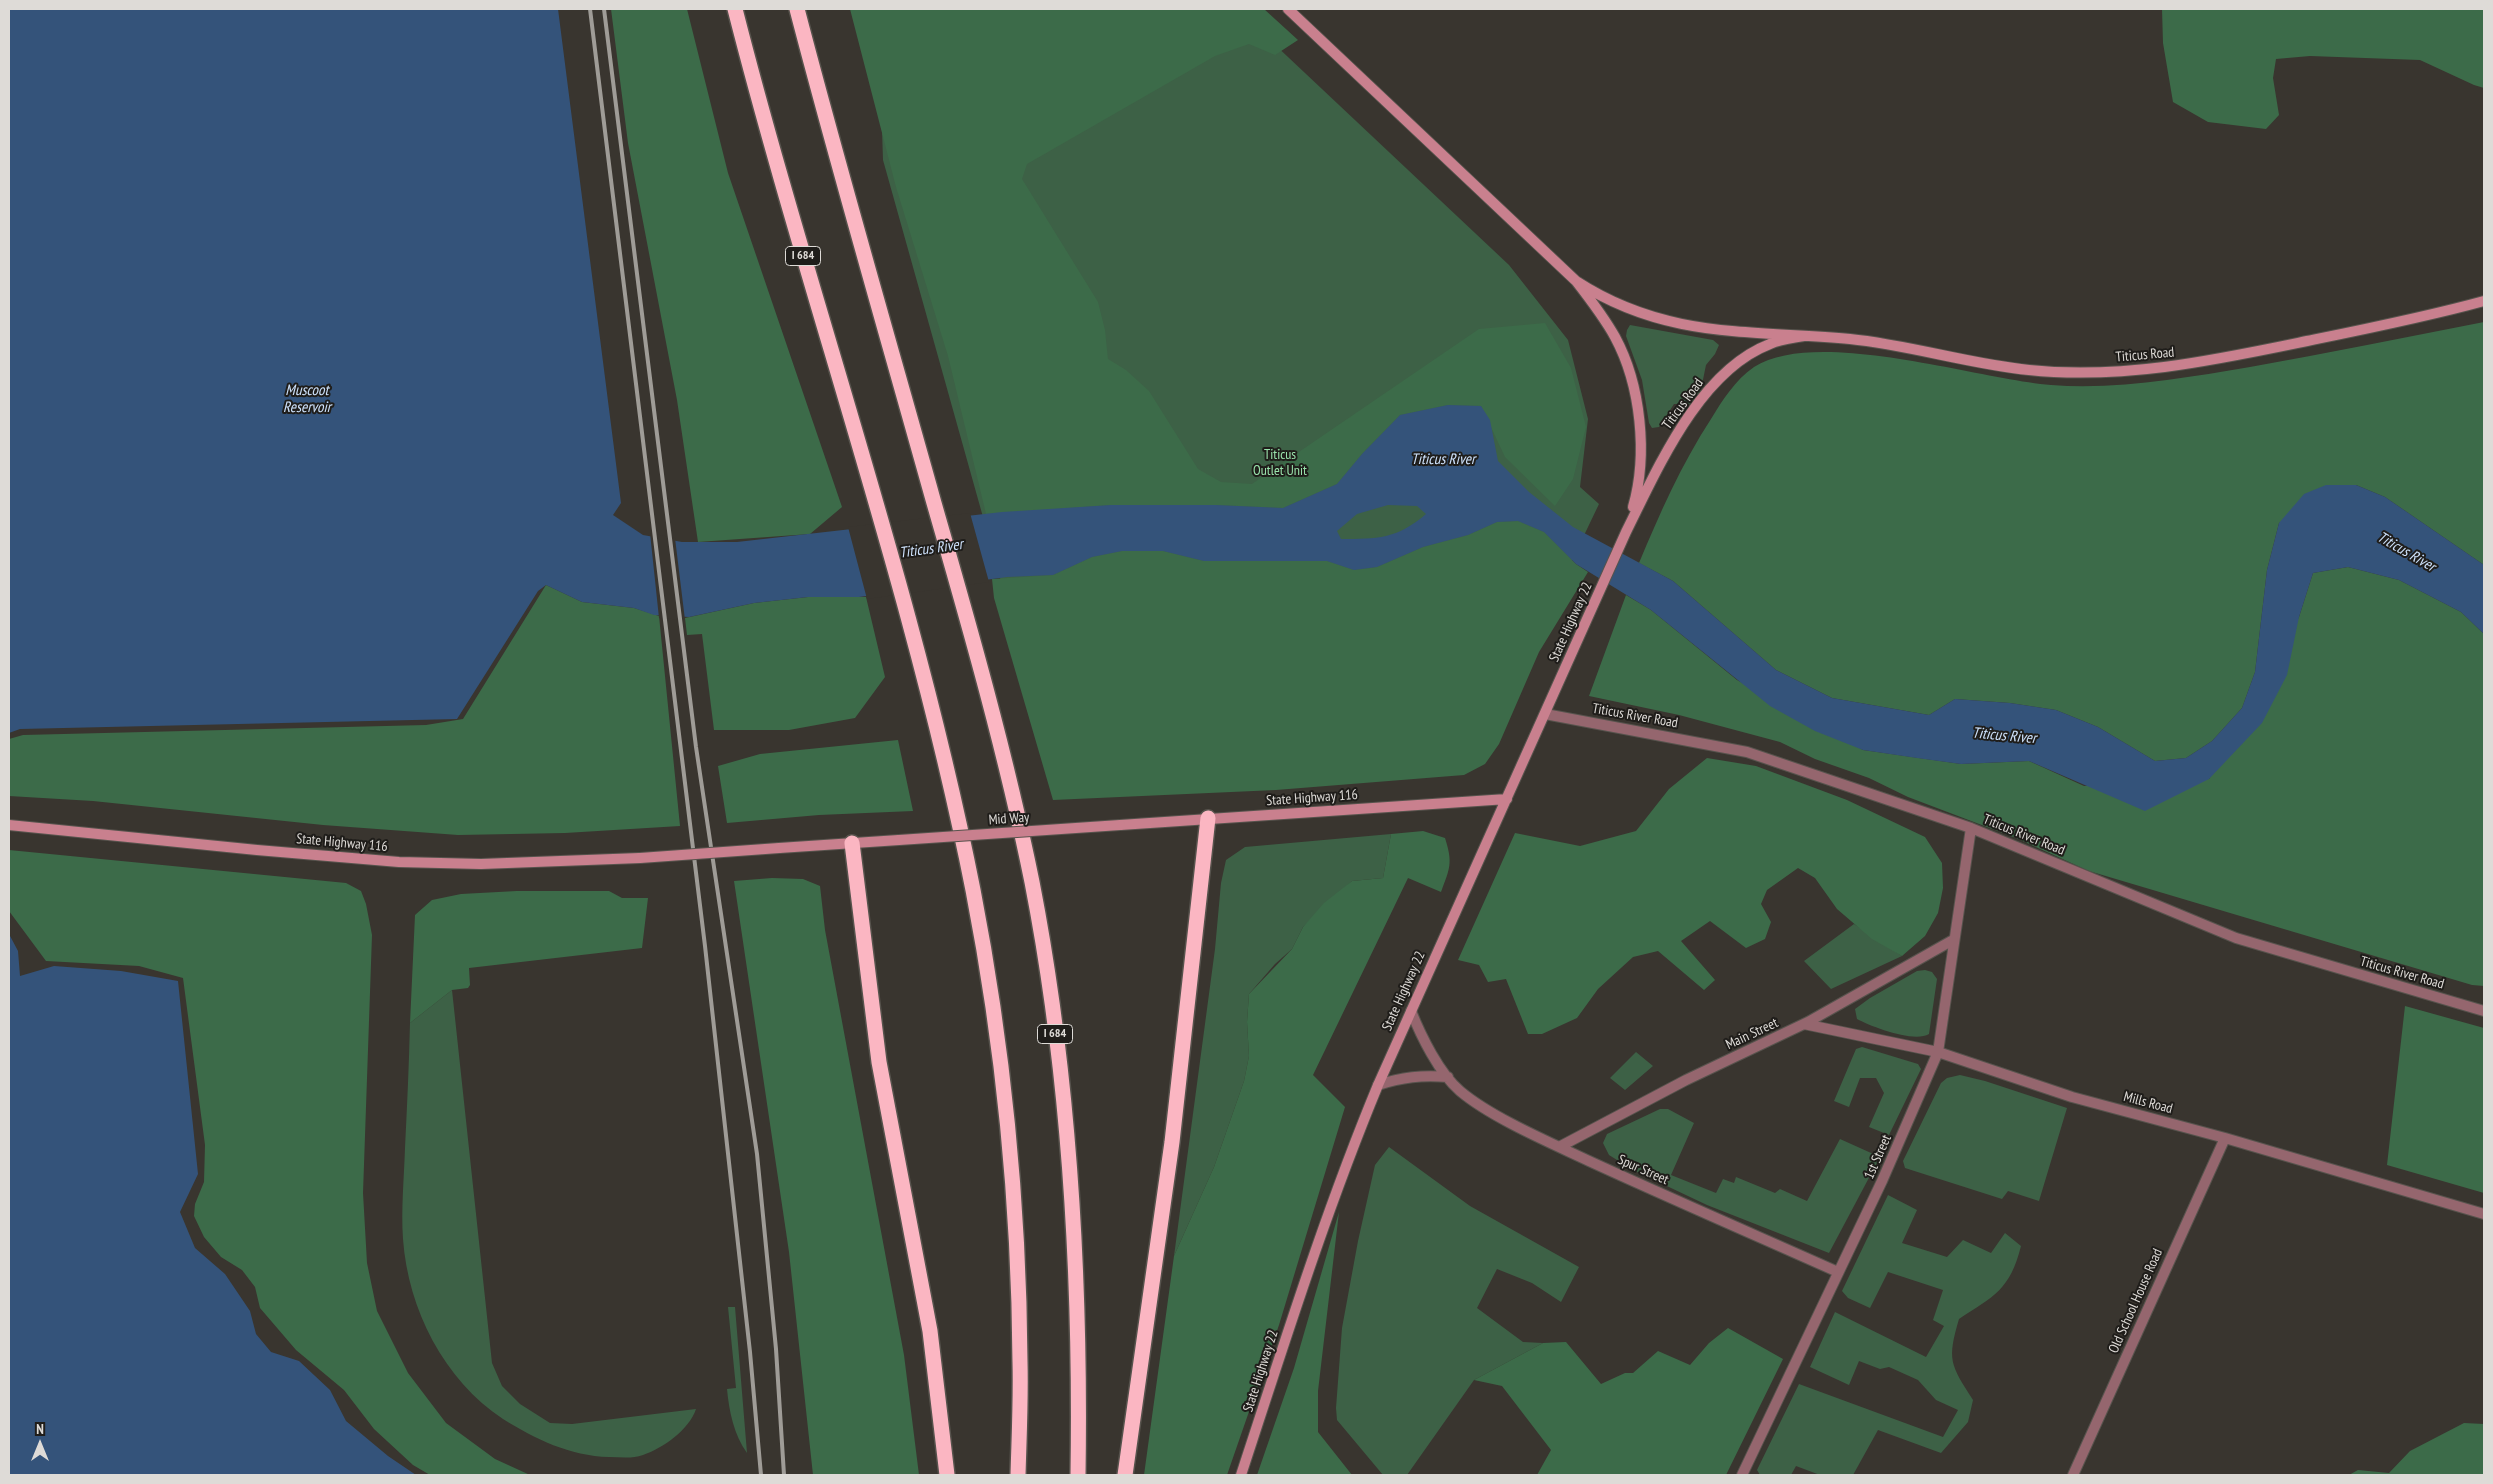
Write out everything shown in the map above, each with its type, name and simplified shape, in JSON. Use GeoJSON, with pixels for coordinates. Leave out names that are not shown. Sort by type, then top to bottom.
{"type":"FeatureCollection","features":[{"type":"Feature","properties":{"kind":"highway","name":"I 684"},"geometry":{"type":"LineString","coordinates":[[735,9],[762,114],[905,608],[972,884],[994,1014],[1006,1120],[1015,1238],[1020,1362],[1018,1475]]}},
{"type":"Feature","properties":{"kind":"highway","name":"I 684"},"geometry":{"type":"LineString","coordinates":[[797,9],[962,601],[1006,765],[1032,884],[1052,1005],[1066,1125],[1075,1243],[1080,1362],[1078,1475]]}},
{"type":"Feature","properties":{"kind":"highway"},"geometry":{"type":"LineString","coordinates":[[1125,1475],[1172,1142],[1208,818]]}},
{"type":"Feature","properties":{"kind":"highway"},"geometry":{"type":"LineString","coordinates":[[852,843],[878,1053],[930,1331],[948,1475]]}},
{"type":"Feature","properties":{"kind":"main road"},"geometry":{"type":"LineString","coordinates":[[1288,9],[1576,280],[1598,308],[1616,339],[1635,398],[1641,430],[1641,462],[1637,494],[1626,532]]}},
{"type":"Feature","properties":{"kind":"main road","name":"Titicus Road"},"geometry":{"type":"LineString","coordinates":[[1576,280],[1602,298],[1635,312],[1674,324],[1748,334],[1875,341],[2028,370],[2114,372],[2209,362],[2442,313],[2484,301]]}},
{"type":"Feature","properties":{"kind":"main road","name":"Titicus Road"},"geometry":{"type":"LineString","coordinates":[[1626,532],[1659,465],[1679,432],[1718,380],[1742,359],[1770,344],[1804,336]]}},
{"type":"Feature","properties":{"kind":"main road","name":"State Highway 22"},"geometry":{"type":"LineString","coordinates":[[1241,1475],[1312,1260],[1353,1146],[1378,1085],[1626,532]]}},
{"type":"Feature","properties":{"kind":"main road","name":"State Highway 116"},"geometry":{"type":"LineString","coordinates":[[1120,825],[1507,799]]}},
{"type":"Feature","properties":{"kind":"main road","name":"State Highway 116"},"geometry":{"type":"LineString","coordinates":[[9,825],[399,862],[490,864],[640,858],[779,848]]}},
{"type":"Feature","properties":{"kind":"main road","name":"Mid Way"},"geometry":{"type":"LineString","coordinates":[[779,848],[1120,825]]}},
{"type":"Feature","properties":{"kind":"street","name":"Titicus River Road"},"geometry":{"type":"LineString","coordinates":[[1545,714],[1747,752],[1971,828],[2236,938],[2484,1011]]}},
{"type":"Feature","properties":{"kind":"street","name":"1st Street"},"geometry":{"type":"LineString","coordinates":[[1742,1475],[1882,1181],[1938,1052],[1971,828]]}},
{"type":"Feature","properties":{"kind":"street","name":"Main Street"},"geometry":{"type":"LineString","coordinates":[[1559,1147],[1686,1080],[1804,1024],[1953,940]]}},
{"type":"Feature","properties":{"kind":"street","name":"Spur Street"},"geometry":{"type":"LineString","coordinates":[[1411,1011],[1422,1037],[1448,1077],[1459,1090],[1482,1107],[1559,1147],[1838,1272]]}},
{"type":"Feature","properties":{"kind":"street","name":"Mills Road"},"geometry":{"type":"LineString","coordinates":[[1804,1024],[1938,1052],[2072,1097],[2225,1138],[2484,1214]]}},
{"type":"Feature","properties":{"kind":"street"},"geometry":{"type":"LineString","coordinates":[[1378,1085],[1416,1075],[1448,1077]]}},
{"type":"Feature","properties":{"kind":"street","name":"Old School House Road"},"geometry":{"type":"LineString","coordinates":[[2073,1475],[2225,1138]]}},
{"type":"Feature","properties":{"kind":"green space"},"geometry":{"type":"Polygon","coordinates":[[[611,9],[687,9],[728,173],[842,507],[810,534],[698,542],[677,400],[628,143],[611,9]]]}},
{"type":"Feature","properties":{"kind":"green space"},"geometry":{"type":"Polygon","coordinates":[[[850,9],[1264,9],[1298,40],[1275,55],[1249,44],[1215,56],[1027,164],[1022,179],[1098,302],[1105,330],[1108,359],[1126,370],[1149,391],[1198,469],[1221,482],[1252,484],[1479,329],[1545,323],[1571,368],[1586,427],[1573,479],[1555,506],[1505,457],[1481,406],[1448,405],[1400,415],[1362,454],[1337,484],[1283,508],[1216,505],[1111,505],[986,514],[948,356],[896,187],[850,9]]]}},
{"type":"Feature","properties":{"kind":"green space","name":"Titicus Outlet Unit"},"geometry":{"type":"Polygon","coordinates":[[[878,9],[1237,9],[1509,265],[1568,340],[1588,419],[1580,487],[1599,504],[1478,757],[1060,792],[883,160],[878,9]]]}},
{"type":"Feature","properties":{"kind":"green space"},"geometry":{"type":"Polygon","coordinates":[[[2162,9],[2484,9],[2484,88],[2420,60],[2310,56],[2276,59],[2273,78],[2279,115],[2266,129],[2208,122],[2173,102],[2163,43],[2162,9]]]}},
{"type":"Feature","properties":{"kind":"green space"},"geometry":{"type":"Polygon","coordinates":[[[2484,322],[2484,565],[2385,497],[2356,485],[2279,523],[2267,570],[2255,672],[2242,708],[2212,741],[2186,758],[2155,761],[2098,727],[2056,710],[2010,703],[1955,699],[1929,715],[1832,698],[1776,670],[1673,581],[1639,563],[1681,472],[1700,436],[1724,398],[1747,372],[1754,367],[1782,356],[1817,352],[1856,354],[1941,366],[2020,381],[2051,385],[2101,386],[2176,379],[2225,371],[2484,322]]]}},
{"type":"Feature","properties":{"kind":"green space"},"geometry":{"type":"Polygon","coordinates":[[[1630,325],[1713,340],[1719,345],[1715,354],[1706,365],[1698,404],[1674,404],[1659,427],[1652,428],[1649,423],[1642,380],[1626,336],[1630,325]]]}},
{"type":"Feature","properties":{"kind":"green space"},"geometry":{"type":"Polygon","coordinates":[[[1518,521],[1544,532],[1576,564],[1588,572],[1539,652],[1499,744],[1485,764],[1464,775],[1276,790],[1053,800],[994,598],[992,579],[1053,575],[1092,557],[1122,551],[1163,551],[1204,561],[1327,561],[1354,570],[1377,567],[1423,547],[1468,535],[1497,522],[1518,521]]]}},
{"type":"Feature","properties":{"kind":"green space"},"geometry":{"type":"Polygon","coordinates":[[[2348,567],[2399,580],[2461,612],[2484,634],[2484,986],[2472,985],[2089,871],[2016,838],[1908,797],[1869,778],[1815,759],[1780,742],[1679,715],[1589,696],[1626,595],[1651,610],[1737,680],[1863,750],[1961,764],[2029,761],[2084,786],[2209,779],[2299,617],[2313,573],[2348,567]]]}},
{"type":"Feature","properties":{"kind":"green space"},"geometry":{"type":"Polygon","coordinates":[[[546,585],[582,602],[634,608],[659,616],[680,826],[565,833],[458,835],[323,825],[93,801],[9,796],[9,739],[23,735],[426,725],[463,719],[546,585]]]}},
{"type":"Feature","properties":{"kind":"green space"},"geometry":{"type":"Polygon","coordinates":[[[808,597],[866,597],[885,677],[855,718],[789,730],[714,730],[702,634],[687,635],[685,618],[754,603],[808,597]]]}},
{"type":"Feature","properties":{"kind":"green space"},"geometry":{"type":"Polygon","coordinates":[[[898,740],[913,811],[819,815],[727,823],[718,766],[760,754],[898,740]]]}},
{"type":"Feature","properties":{"kind":"green space"},"geometry":{"type":"Polygon","coordinates":[[[1707,758],[1756,766],[1847,800],[1925,837],[1942,863],[1943,888],[1938,913],[1925,936],[1902,956],[1872,939],[1837,909],[1815,878],[1798,868],[1767,890],[1761,904],[1771,922],[1765,939],[1746,948],[1710,921],[1681,941],[1715,980],[1704,990],[1658,951],[1633,957],[1598,989],[1577,1018],[1542,1034],[1528,1034],[1506,979],[1488,982],[1479,965],[1458,960],[1515,833],[1580,846],[1636,831],[1669,789],[1707,758]]]}},
{"type":"Feature","properties":{"kind":"green space"},"geometry":{"type":"Polygon","coordinates":[[[1423,831],[1445,838],[1450,860],[1447,877],[1441,892],[1408,878],[1313,1075],[1345,1107],[1279,1325],[1227,1475],[1144,1475],[1174,1256],[1214,1167],[1244,1081],[1249,1056],[1247,1022],[1249,994],[1292,949],[1303,927],[1324,903],[1352,881],[1383,878],[1391,834],[1423,831]]]}},
{"type":"Feature","properties":{"kind":"green space"},"geometry":{"type":"Polygon","coordinates":[[[1391,834],[1383,878],[1352,881],[1303,927],[1292,949],[1275,964],[1249,994],[1247,1022],[1249,1056],[1244,1081],[1214,1167],[1174,1256],[1215,949],[1221,883],[1226,860],[1245,847],[1391,834]]]}},
{"type":"Feature","properties":{"kind":"green space"},"geometry":{"type":"Polygon","coordinates":[[[9,850],[346,883],[361,891],[366,904],[372,935],[363,1193],[367,1263],[377,1311],[408,1373],[446,1423],[495,1459],[530,1475],[430,1475],[413,1465],[374,1429],[344,1390],[296,1350],[260,1308],[255,1287],[242,1270],[221,1257],[204,1237],[194,1216],[195,1204],[204,1182],[205,1145],[183,978],[139,966],[46,961],[9,911],[9,850]]]}},
{"type":"Feature","properties":{"kind":"green space"},"geometry":{"type":"Polygon","coordinates":[[[772,878],[803,879],[820,886],[825,930],[904,1355],[919,1475],[813,1475],[789,1252],[734,881],[772,878]]]}},
{"type":"Feature","properties":{"kind":"green space"},"geometry":{"type":"Polygon","coordinates":[[[517,891],[609,891],[622,898],[648,898],[642,948],[469,968],[470,985],[468,988],[452,990],[410,1023],[415,915],[432,900],[461,894],[517,891]]]}},
{"type":"Feature","properties":{"kind":"green space"},"geometry":{"type":"Polygon","coordinates":[[[1854,924],[1902,956],[1831,989],[1804,961],[1854,924]]]}},
{"type":"Feature","properties":{"kind":"green space"},"geometry":{"type":"Polygon","coordinates":[[[1925,970],[1932,972],[1937,979],[1929,1034],[1914,1037],[1893,1033],[1857,1019],[1855,1009],[1870,998],[1917,971],[1925,970]]]}},
{"type":"Feature","properties":{"kind":"green space"},"geometry":{"type":"Polygon","coordinates":[[[452,990],[492,1363],[502,1386],[520,1404],[550,1423],[572,1424],[696,1409],[693,1417],[681,1431],[667,1443],[651,1452],[626,1458],[580,1453],[540,1440],[503,1419],[482,1403],[463,1384],[433,1341],[421,1316],[412,1291],[406,1265],[402,1228],[410,1023],[452,990]]]}},
{"type":"Feature","properties":{"kind":"green space"},"geometry":{"type":"Polygon","coordinates":[[[2405,1006],[2484,1028],[2484,1193],[2387,1165],[2405,1006]]]}},
{"type":"Feature","properties":{"kind":"green space"},"geometry":{"type":"Polygon","coordinates":[[[1862,1047],[1918,1064],[1921,1069],[1889,1135],[1869,1127],[1884,1093],[1876,1078],[1860,1078],[1849,1107],[1834,1101],[1856,1049],[1862,1047]]]}},
{"type":"Feature","properties":{"kind":"green space"},"geometry":{"type":"Polygon","coordinates":[[[1636,1052],[1653,1066],[1625,1090],[1610,1078],[1636,1052]]]}},
{"type":"Feature","properties":{"kind":"green space"},"geometry":{"type":"Polygon","coordinates":[[[1960,1075],[1985,1081],[2067,1108],[2039,1201],[2008,1191],[2002,1199],[1905,1168],[1903,1161],[1941,1083],[1947,1078],[1960,1075]]]}},
{"type":"Feature","properties":{"kind":"green space"},"geometry":{"type":"Polygon","coordinates":[[[1660,1109],[1668,1109],[1694,1123],[1671,1175],[1716,1193],[1723,1179],[1734,1183],[1736,1177],[1775,1193],[1780,1189],[1807,1201],[1840,1139],[1880,1157],[1829,1253],[1707,1205],[1633,1170],[1609,1155],[1603,1143],[1607,1134],[1660,1109]]]}},
{"type":"Feature","properties":{"kind":"green space"},"geometry":{"type":"Polygon","coordinates":[[[1389,1147],[1470,1206],[1579,1267],[1561,1302],[1532,1283],[1497,1269],[1477,1308],[1523,1342],[1543,1343],[1474,1380],[1407,1475],[1383,1475],[1337,1420],[1336,1408],[1342,1328],[1358,1241],[1375,1165],[1389,1147]]]}},
{"type":"Feature","properties":{"kind":"green space"},"geometry":{"type":"Polygon","coordinates":[[[1888,1195],[1917,1210],[1902,1243],[1947,1257],[1963,1240],[1991,1253],[2005,1233],[2021,1246],[2012,1273],[2006,1282],[1991,1297],[1959,1319],[1952,1353],[1959,1378],[1973,1400],[1968,1422],[1941,1453],[1878,1430],[1853,1475],[1820,1475],[1796,1466],[1791,1475],[1760,1475],[1757,1470],[1799,1384],[1943,1437],[1958,1410],[1936,1400],[1918,1380],[1889,1367],[1880,1369],[1859,1361],[1849,1385],[1810,1367],[1835,1312],[1926,1357],[1944,1326],[1933,1320],[1943,1290],[1888,1272],[1870,1308],[1848,1298],[1842,1291],[1888,1195]]]}},
{"type":"Feature","properties":{"kind":"green space"},"geometry":{"type":"Polygon","coordinates":[[[1339,1212],[1318,1391],[1318,1432],[1352,1475],[1257,1475],[1294,1368],[1339,1212]]]}},
{"type":"Feature","properties":{"kind":"green space"},"geometry":{"type":"Polygon","coordinates":[[[728,1307],[735,1307],[747,1453],[735,1431],[728,1397],[727,1389],[736,1388],[728,1307]]]}},
{"type":"Feature","properties":{"kind":"green space"},"geometry":{"type":"Polygon","coordinates":[[[1728,1328],[1783,1359],[1726,1475],[1537,1475],[1551,1450],[1502,1386],[1474,1380],[1543,1343],[1566,1342],[1601,1384],[1625,1373],[1633,1373],[1658,1351],[1690,1365],[1709,1343],[1728,1328]]]}},
{"type":"Feature","properties":{"kind":"green space"},"geometry":{"type":"Polygon","coordinates":[[[2464,1423],[2484,1424],[2484,1475],[2349,1475],[2358,1470],[2389,1473],[2410,1451],[2464,1423]]]}},
{"type":"Feature","properties":{"kind":"water","name":"Muscoot Reservoir"},"geometry":{"type":"Polygon","coordinates":[[[9,9],[558,9],[621,503],[613,515],[643,535],[682,542],[737,542],[1002,512],[1111,505],[1216,505],[1283,508],[1337,484],[1362,454],[1400,415],[1448,405],[1481,406],[1490,420],[1498,461],[1529,492],[1573,527],[1673,581],[1776,670],[1832,698],[1929,715],[1955,699],[2010,703],[2056,710],[2098,727],[2155,761],[2186,758],[2212,741],[2242,708],[2255,672],[2267,570],[2279,523],[2304,494],[2326,485],[2356,485],[2385,497],[2484,565],[2484,634],[2461,612],[2399,580],[2348,567],[2313,573],[2299,617],[2287,675],[2262,723],[2209,779],[2145,811],[2029,761],[1961,764],[1917,758],[1863,750],[1815,731],[1770,706],[1651,610],[1576,564],[1544,532],[1518,521],[1497,522],[1468,535],[1423,547],[1377,567],[1354,570],[1327,561],[1204,561],[1163,551],[1122,551],[1092,557],[1053,575],[1007,577],[859,597],[808,597],[754,603],[689,617],[654,615],[634,608],[582,602],[546,585],[538,591],[457,719],[20,729],[9,733],[9,9]],[[1388,505],[1357,514],[1337,531],[1341,539],[1376,538],[1396,533],[1426,514],[1417,506],[1388,505]]]}},
{"type":"Feature","properties":{"kind":"water"},"geometry":{"type":"Polygon","coordinates":[[[9,934],[18,951],[20,976],[54,966],[121,971],[178,981],[198,1174],[180,1212],[195,1248],[225,1274],[250,1311],[256,1334],[271,1352],[299,1361],[330,1390],[346,1421],[388,1456],[416,1475],[9,1475],[9,934]]]}},
{"type":"Feature","properties":{"kind":"pier"},"geometry":{"type":"Polygon","coordinates":[[[970,513],[989,582],[867,599],[848,527],[970,513]]]}},
{"type":"Feature","properties":{"kind":"pier"},"geometry":{"type":"Polygon","coordinates":[[[650,533],[675,538],[685,620],[659,618],[650,533]]]}},
{"type":"Feature","properties":{"kind":"railway"},"geometry":{"type":"LineString","coordinates":[[590,9],[705,946],[750,1352],[761,1475]]}},
{"type":"Feature","properties":{"kind":"railway"},"geometry":{"type":"LineString","coordinates":[[604,9],[696,747],[757,1154],[776,1349],[784,1475]]}},
{"type":"Feature","properties":{"kind":"water label","name":"Titicus River"},"geometry":{"type":"Point","coordinates":[1443,460]}},
{"type":"Feature","properties":{"kind":"water label","name":"Titicus River"},"geometry":{"type":"Point","coordinates":[931,549]}},
{"type":"Feature","properties":{"kind":"water label","name":"Titicus River"},"geometry":{"type":"Point","coordinates":[2406,552]}},
{"type":"Feature","properties":{"kind":"water label","name":"Titicus River"},"geometry":{"type":"Point","coordinates":[2004,736]}}]}
